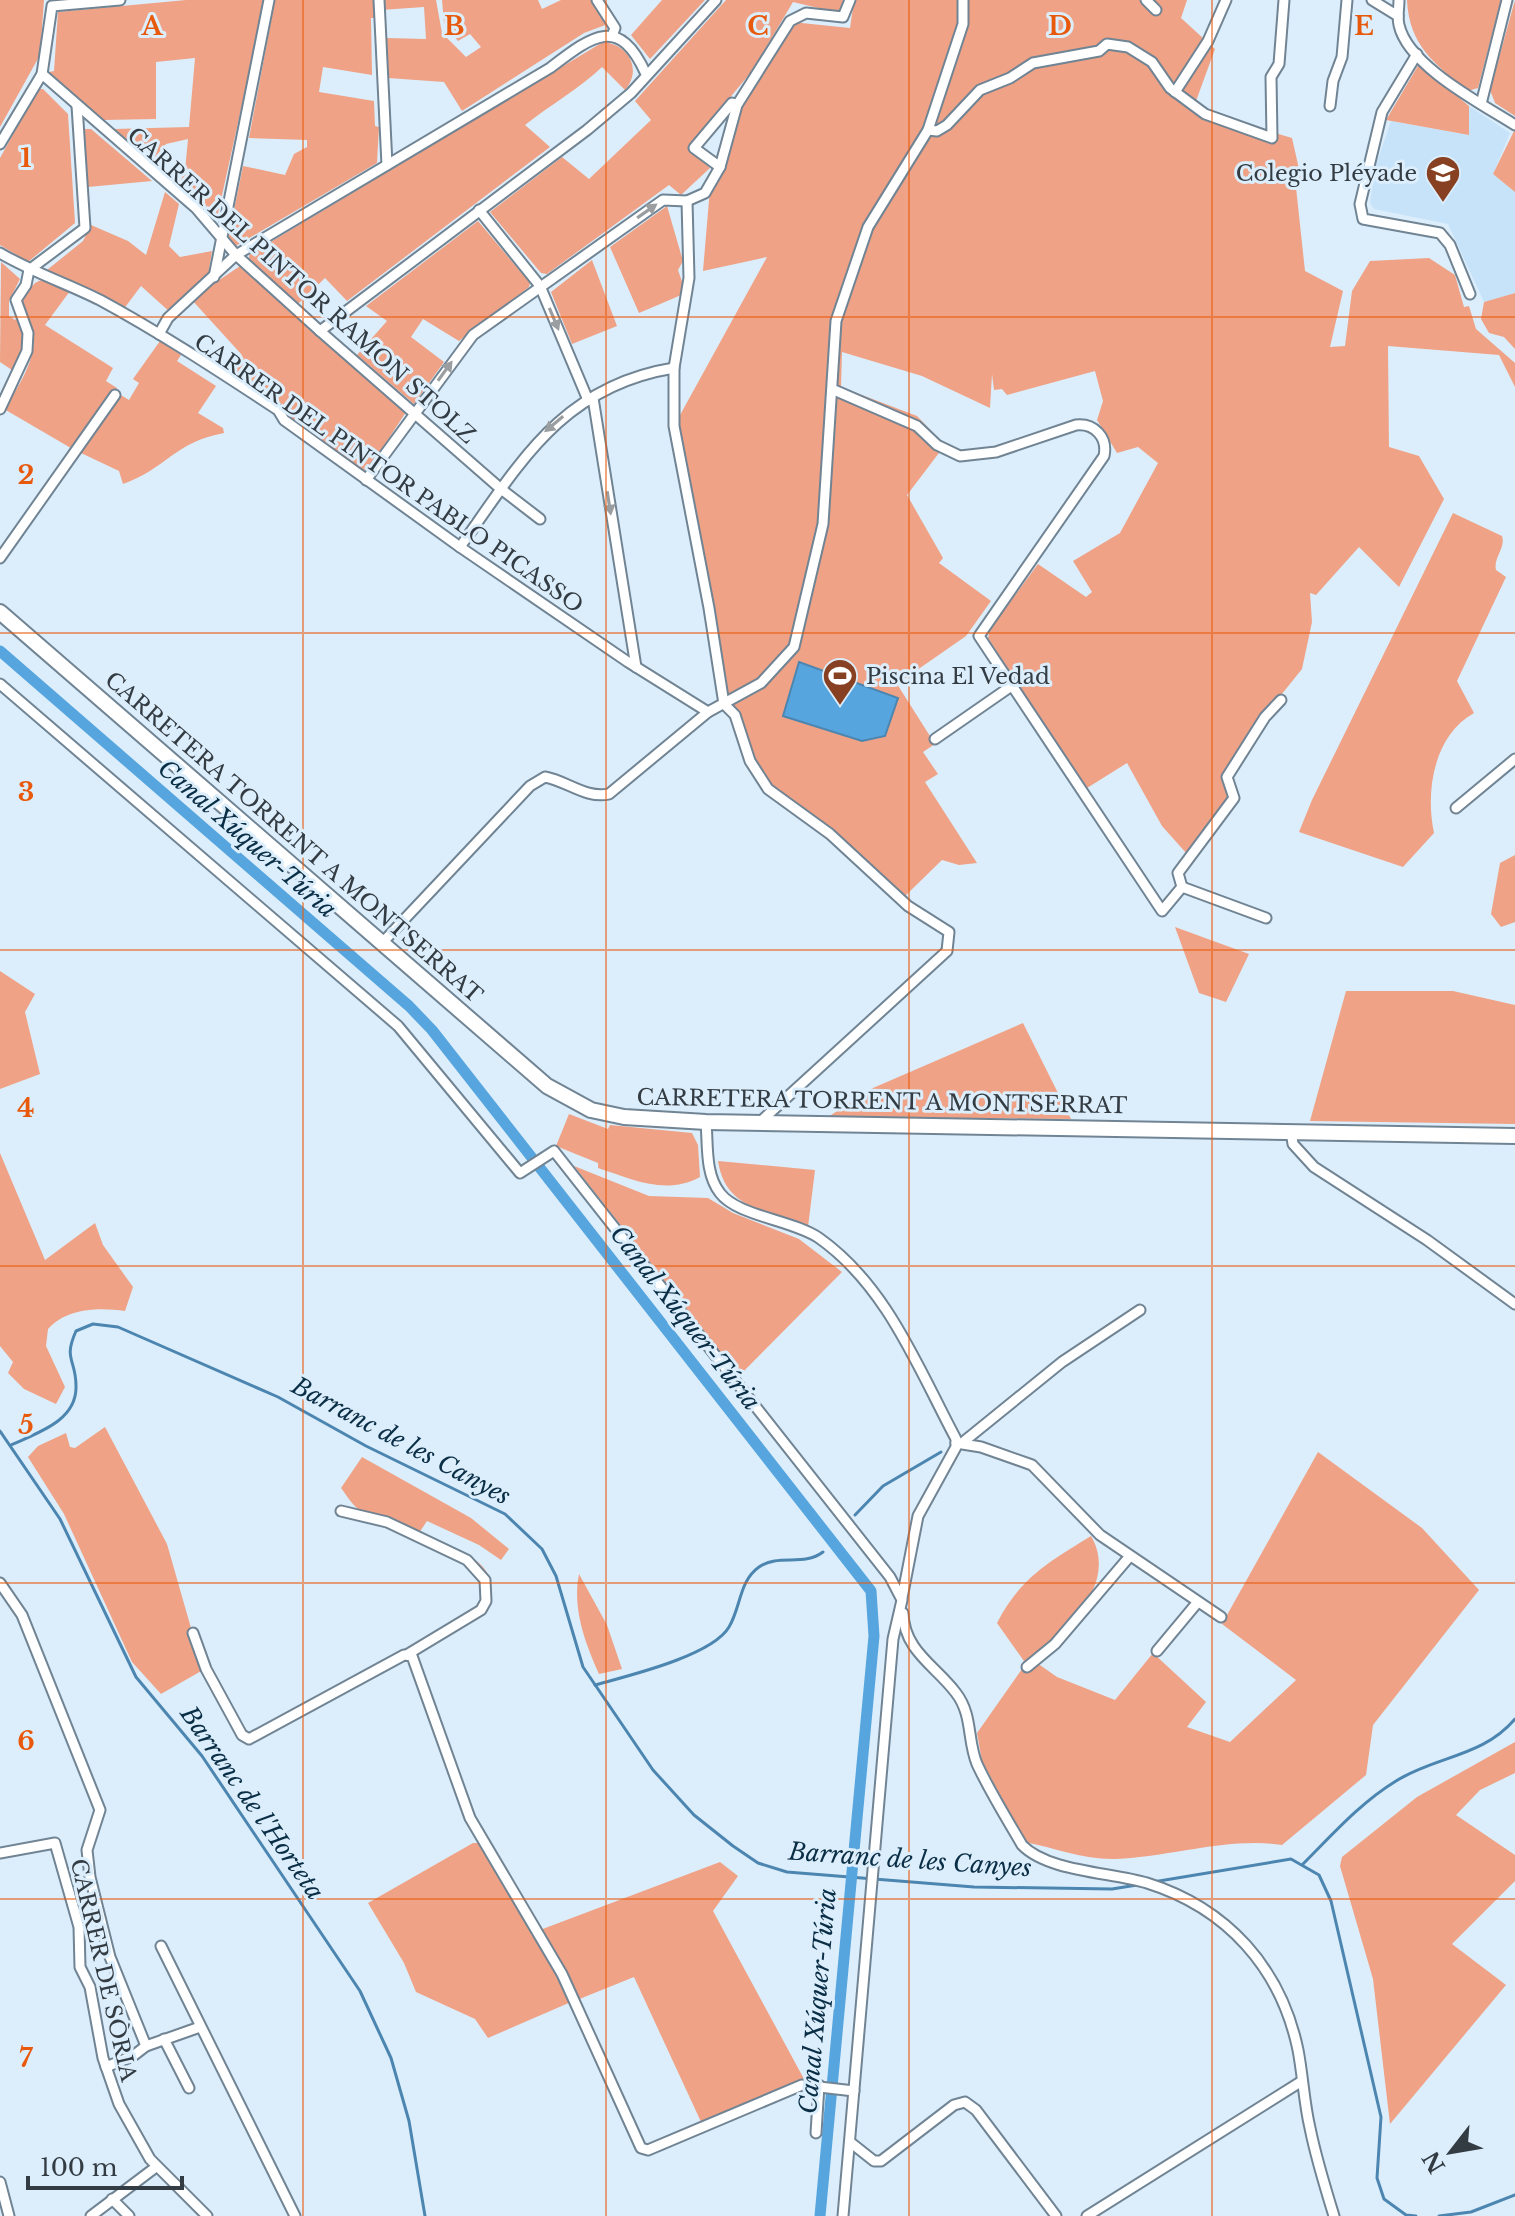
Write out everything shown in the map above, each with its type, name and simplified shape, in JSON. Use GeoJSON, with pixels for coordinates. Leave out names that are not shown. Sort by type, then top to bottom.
{"type":"FeatureCollection","features":[{"type":"Feature","properties":{"kind":"main road","name":"CARRETERA TORRENT A MONTSERRAT"},"geometry":{"type":"LineString","coordinates":[[0,612],[383,942],[526,1070],[567,1099],[591,1110],[624,1117],[706,1122],[1515,1136]]}},
{"type":"Feature","properties":{"kind":"street"},"geometry":{"type":"LineString","coordinates":[[0,144],[42,74],[52,6],[120,0]]}},
{"type":"Feature","properties":{"kind":"street"},"geometry":{"type":"LineString","coordinates":[[214,277],[269,0]]}},
{"type":"Feature","properties":{"kind":"street"},"geometry":{"type":"LineString","coordinates":[[379,0],[387,165]]}},
{"type":"Feature","properties":{"kind":"street"},"geometry":{"type":"LineString","coordinates":[[597,0],[615,28],[612,36]]}},
{"type":"Feature","properties":{"kind":"street"},"geometry":{"type":"LineString","coordinates":[[320,331],[587,130],[631,93],[716,0]]}},
{"type":"Feature","properties":{"kind":"street"},"geometry":{"type":"LineString","coordinates":[[366,480],[473,335],[663,200],[687,201],[705,193],[720,167],[737,105],[790,21],[806,13],[843,17],[850,0]]}},
{"type":"Feature","properties":{"kind":"street"},"geometry":{"type":"LineString","coordinates":[[383,942],[530,786],[545,777],[563,780],[591,795],[609,794],[708,712],[761,683],[788,654],[800,631],[823,524],[834,390],[836,321],[868,227],[928,130],[963,24],[963,0]]}},
{"type":"Feature","properties":{"kind":"street"},"geometry":{"type":"LineString","coordinates":[[1146,0],[1156,10]]}},
{"type":"Feature","properties":{"kind":"street"},"geometry":{"type":"LineString","coordinates":[[1175,92],[1208,41],[1226,0]]}},
{"type":"Feature","properties":{"kind":"street"},"geometry":{"type":"LineString","coordinates":[[928,130],[937,131],[947,125],[980,90],[1010,78],[1033,63],[1099,51],[1107,44],[1128,47],[1152,62],[1175,92],[1225,124],[1272,138],[1271,77],[1279,64],[1284,0]]}},
{"type":"Feature","properties":{"kind":"street"},"geometry":{"type":"LineString","coordinates":[[1330,106],[1333,81],[1342,57],[1347,0]]}},
{"type":"Feature","properties":{"kind":"street"},"geometry":{"type":"LineString","coordinates":[[1372,0],[1398,16]]}},
{"type":"Feature","properties":{"kind":"street"},"geometry":{"type":"LineString","coordinates":[[1399,0],[1399,28],[1417,54],[1463,94],[1515,125]]}},
{"type":"Feature","properties":{"kind":"street"},"geometry":{"type":"LineString","coordinates":[[1481,104],[1507,0]]}},
{"type":"Feature","properties":{"kind":"street"},"geometry":{"type":"LineString","coordinates":[[159,334],[168,318],[236,255],[550,68],[594,37],[612,36],[634,48],[646,74]]}},
{"type":"Feature","properties":{"kind":"street"},"geometry":{"type":"LineString","coordinates":[[1417,54],[1382,112],[1360,204],[1363,219],[1440,233],[1450,245],[1470,294]]}},
{"type":"Feature","properties":{"kind":"street","name":"CARRER DEL PINTOR RAMON STOLZ"},"geometry":{"type":"LineString","coordinates":[[42,74],[196,208],[236,255],[320,331],[501,489],[540,519]]}},
{"type":"Feature","properties":{"kind":"street"},"geometry":{"type":"LineString","coordinates":[[720,167],[694,148],[732,103],[737,105]]}},
{"type":"Feature","properties":{"kind":"street"},"geometry":{"type":"LineString","coordinates":[[0,409],[27,351],[28,333],[16,300],[26,285],[29,270],[85,228],[77,106]]}},
{"type":"Feature","properties":{"kind":"street"},"geometry":{"type":"LineString","coordinates":[[687,201],[689,278],[674,368],[674,426],[724,704],[735,715],[750,761],[768,789],[830,834],[908,906],[949,932],[947,951],[760,1122]]}},
{"type":"Feature","properties":{"kind":"street"},"geometry":{"type":"LineString","coordinates":[[479,210],[540,286],[590,399],[636,667]]}},
{"type":"Feature","properties":{"kind":"street","name":"CARRER DEL PINTOR PABLO PICASSO"},"geometry":{"type":"LineString","coordinates":[[0,253],[29,270],[48,274],[159,334],[278,410],[284,420],[460,547],[636,667],[708,712]]}},
{"type":"Feature","properties":{"kind":"street"},"geometry":{"type":"LineString","coordinates":[[460,547],[547,429],[590,399],[639,374],[674,368]]}},
{"type":"Feature","properties":{"kind":"street"},"geometry":{"type":"LineString","coordinates":[[834,390],[917,426],[937,445],[960,456],[996,452],[1085,424],[1098,431],[1105,448],[1104,456],[979,636],[1010,687],[1162,911],[1182,887]]}},
{"type":"Feature","properties":{"kind":"street"},"geometry":{"type":"LineString","coordinates":[[0,558],[115,395]]}},
{"type":"Feature","properties":{"kind":"street"},"geometry":{"type":"LineString","coordinates":[[0,684],[398,1026],[520,1173],[554,1151],[890,1577],[902,1600],[909,1638],[919,1655],[956,1692],[967,1710],[976,1761],[1022,1845],[1031,1855],[1051,1863],[1147,1883],[1200,1905],[1219,1917],[1256,1957],[1280,1999],[1297,2048],[1309,2125],[1334,2216]]}},
{"type":"Feature","properties":{"kind":"street"},"geometry":{"type":"LineString","coordinates":[[935,739],[1010,687]]}},
{"type":"Feature","properties":{"kind":"street"},"geometry":{"type":"LineString","coordinates":[[1182,887],[1178,873],[1234,798],[1227,777],[1265,717],[1281,700]]}},
{"type":"Feature","properties":{"kind":"street"},"geometry":{"type":"LineString","coordinates":[[1456,808],[1515,759]]}},
{"type":"Feature","properties":{"kind":"street"},"geometry":{"type":"LineString","coordinates":[[1182,887],[1266,918]]}},
{"type":"Feature","properties":{"kind":"street"},"geometry":{"type":"LineString","coordinates":[[706,1122],[711,1175],[719,1192],[736,1205],[804,1229],[848,1263],[872,1288],[959,1443],[1032,1465],[1100,1535],[1221,1617]]}},
{"type":"Feature","properties":{"kind":"street"},"geometry":{"type":"LineString","coordinates":[[1291,1131],[1295,1147],[1314,1167],[1427,1240],[1515,1304]]}},
{"type":"Feature","properties":{"kind":"street"},"geometry":{"type":"LineString","coordinates":[[843,2216],[893,1639],[918,1516],[959,1443],[1062,1362],[1140,1310]]}},
{"type":"Feature","properties":{"kind":"street"},"geometry":{"type":"LineString","coordinates":[[193,1633],[206,1669],[242,1735],[249,1739],[408,1654],[481,1610],[486,1601],[485,1580],[467,1560],[387,1522],[341,1511]]}},
{"type":"Feature","properties":{"kind":"street"},"geometry":{"type":"LineString","coordinates":[[1027,1667],[1055,1644],[1130,1556]]}},
{"type":"Feature","properties":{"kind":"street"},"geometry":{"type":"LineString","coordinates":[[0,1583],[22,1615],[100,1810],[87,1850],[90,1877],[110,1957],[146,2046]]}},
{"type":"Feature","properties":{"kind":"street"},"geometry":{"type":"LineString","coordinates":[[1157,1651],[1197,1603]]}},
{"type":"Feature","properties":{"kind":"street"},"geometry":{"type":"LineString","coordinates":[[408,1654],[416,1661],[470,1818],[562,1974],[641,2148],[648,2150],[802,2085],[854,2091]]}},
{"type":"Feature","properties":{"kind":"street","name":"CARRER DE SÒRIA"},"geometry":{"type":"LineString","coordinates":[[0,1853],[55,1843],[79,1927],[80,1967],[90,1987],[106,2067],[119,2104],[156,2167],[207,2216]]}},
{"type":"Feature","properties":{"kind":"street"},"geometry":{"type":"LineString","coordinates":[[161,1946],[295,2216]]}},
{"type":"Feature","properties":{"kind":"street"},"geometry":{"type":"LineString","coordinates":[[106,2067],[133,2056],[146,2046],[200,2027]]}},
{"type":"Feature","properties":{"kind":"street"},"geometry":{"type":"LineString","coordinates":[[164,2039],[189,2088]]}},
{"type":"Feature","properties":{"kind":"street"},"geometry":{"type":"LineString","coordinates":[[1087,2216],[1302,2081]]}},
{"type":"Feature","properties":{"kind":"street"},"geometry":{"type":"LineString","coordinates":[[816,2133],[821,2085]]}},
{"type":"Feature","properties":{"kind":"street"},"geometry":{"type":"LineString","coordinates":[[850,2142],[874,2161],[881,2161],[954,2105],[965,2102],[976,2110],[1056,2216]]}},
{"type":"Feature","properties":{"kind":"street"},"geometry":{"type":"LineString","coordinates":[[91,2216],[156,2167]]}},
{"type":"Feature","properties":{"kind":"street"},"geometry":{"type":"LineString","coordinates":[[0,2182],[6,2215]]}},
{"type":"Feature","properties":{"kind":"street"},"geometry":{"type":"LineString","coordinates":[[112,2199],[129,2216]]}},
{"type":"Feature","properties":{"kind":"shaded area"},"geometry":{"type":"Polygon","coordinates":[[[0,0],[44,0],[40,55],[0,127],[0,0]]]}},
{"type":"Feature","properties":{"kind":"shaded area"},"geometry":{"type":"Polygon","coordinates":[[[186,0],[265,0],[217,218],[179,184],[185,171],[188,139],[166,144],[152,161],[114,129],[189,127],[195,58],[156,62],[156,119],[104,120],[49,72],[54,71],[58,12],[186,0]]]}},
{"type":"Feature","properties":{"kind":"shaded area"},"geometry":{"type":"Polygon","coordinates":[[[275,0],[377,0],[378,18],[371,18],[372,75],[323,67],[319,92],[374,101],[375,126],[379,127],[377,163],[234,247],[228,239],[243,166],[285,175],[294,154],[307,147],[307,140],[249,138],[275,0]]]}},
{"type":"Feature","properties":{"kind":"shaded area"},"geometry":{"type":"Polygon","coordinates":[[[380,0],[436,0],[442,33],[466,57],[481,47],[470,34],[458,41],[444,23],[442,0],[538,0],[542,9],[561,0],[593,0],[608,24],[584,33],[462,111],[444,82],[388,78],[387,38],[426,39],[424,7],[381,10],[380,0]]]}},
{"type":"Feature","properties":{"kind":"shaded area"},"geometry":{"type":"Polygon","coordinates":[[[662,0],[705,0],[650,59],[631,35],[662,0]]]}},
{"type":"Feature","properties":{"kind":"shaded area"},"geometry":{"type":"Polygon","coordinates":[[[726,0],[843,0],[839,13],[793,2],[752,71],[688,148],[710,168],[681,195],[669,185],[547,274],[541,273],[490,212],[562,157],[589,179],[651,120],[635,101],[726,0]]]}},
{"type":"Feature","properties":{"kind":"shaded area"},"geometry":{"type":"Polygon","coordinates":[[[854,0],[1187,0],[1181,18],[1215,49],[1196,101],[1213,115],[1292,138],[1301,178],[1295,178],[1305,271],[1343,291],[1330,347],[1345,346],[1352,291],[1370,261],[1429,258],[1455,275],[1464,307],[1469,306],[1476,329],[1515,363],[1515,387],[1499,355],[1388,346],[1389,447],[1419,456],[1444,499],[1399,587],[1359,547],[1316,595],[1310,593],[1312,622],[1302,669],[1252,731],[1223,780],[1228,800],[1187,854],[1162,826],[1127,763],[1087,788],[988,638],[990,629],[1038,564],[1086,597],[1092,592],[1073,561],[1120,533],[1158,463],[1138,447],[1117,453],[1097,420],[1103,401],[1095,371],[1007,395],[1002,389],[994,390],[992,374],[990,408],[922,376],[842,352],[841,387],[917,416],[945,445],[907,495],[943,558],[939,563],[991,601],[966,636],[897,684],[935,744],[923,752],[938,774],[925,782],[977,863],[959,865],[942,860],[902,899],[830,834],[768,789],[724,704],[709,635],[674,426],[767,257],[703,271],[712,165],[761,65],[792,22],[850,28],[854,0]]]}},
{"type":"Feature","properties":{"kind":"shaded area"},"geometry":{"type":"Polygon","coordinates":[[[1407,0],[1501,0],[1478,88],[1467,91],[1425,52],[1413,29],[1407,0]]]}},
{"type":"Feature","properties":{"kind":"shaded area"},"geometry":{"type":"Polygon","coordinates":[[[1515,0],[1515,116],[1495,103],[1490,90],[1515,0]]]}},
{"type":"Feature","properties":{"kind":"shaded area"},"geometry":{"type":"Polygon","coordinates":[[[603,42],[620,47],[630,59],[633,74],[625,90],[602,67],[525,125],[550,147],[347,301],[325,278],[298,304],[249,259],[249,255],[603,42]]]}},
{"type":"Feature","properties":{"kind":"shaded area"},"geometry":{"type":"Polygon","coordinates":[[[1419,64],[1469,106],[1469,135],[1386,120],[1419,64]]]}},
{"type":"Feature","properties":{"kind":"shaded area"},"geometry":{"type":"Polygon","coordinates":[[[38,89],[43,89],[68,114],[75,223],[28,262],[0,245],[0,158],[38,89]]]}},
{"type":"Feature","properties":{"kind":"shaded area","name":"Colegio Pléyade"},"geometry":{"type":"Polygon","coordinates":[[[1469,106],[1510,133],[1493,174],[1515,192],[1515,293],[1484,302],[1448,224],[1374,209],[1370,203],[1375,168],[1391,121],[1468,135],[1469,106]]]}},
{"type":"Feature","properties":{"kind":"shaded area"},"geometry":{"type":"Polygon","coordinates":[[[84,129],[91,129],[152,181],[88,187],[84,129]]]}},
{"type":"Feature","properties":{"kind":"shaded area"},"geometry":{"type":"Polygon","coordinates":[[[1515,129],[1515,192],[1493,174],[1515,129]]]}},
{"type":"Feature","properties":{"kind":"shaded area"},"geometry":{"type":"Polygon","coordinates":[[[165,192],[179,204],[169,246],[180,257],[212,251],[208,276],[171,313],[141,286],[123,310],[47,270],[83,241],[91,225],[128,241],[146,255],[165,192]]]}},
{"type":"Feature","properties":{"kind":"shaded area"},"geometry":{"type":"Polygon","coordinates":[[[667,206],[683,261],[678,270],[686,293],[639,313],[610,247],[667,206]]]}},
{"type":"Feature","properties":{"kind":"shaded area"},"geometry":{"type":"Polygon","coordinates":[[[478,221],[530,283],[529,287],[459,341],[423,319],[411,337],[444,362],[414,404],[357,355],[387,321],[366,306],[478,221]]]}},
{"type":"Feature","properties":{"kind":"shaded area"},"geometry":{"type":"Polygon","coordinates":[[[592,260],[617,326],[572,344],[551,292],[592,260]]]}},
{"type":"Feature","properties":{"kind":"shaded area"},"geometry":{"type":"Polygon","coordinates":[[[1,262],[20,279],[9,301],[9,316],[15,320],[17,318],[27,338],[18,374],[0,362],[1,262]]]}},
{"type":"Feature","properties":{"kind":"shaded area"},"geometry":{"type":"Polygon","coordinates":[[[240,266],[406,412],[365,475],[279,409],[225,373],[242,355],[191,299],[240,266]]]}},
{"type":"Feature","properties":{"kind":"shaded area"},"geometry":{"type":"Polygon","coordinates":[[[46,280],[70,291],[45,325],[113,368],[106,381],[117,388],[76,451],[4,409],[24,376],[33,349],[33,331],[22,310],[24,298],[33,285],[46,280]]]}},
{"type":"Feature","properties":{"kind":"shaded area"},"geometry":{"type":"Polygon","coordinates":[[[1515,293],[1515,349],[1504,337],[1489,333],[1481,319],[1484,302],[1515,293]]]}},
{"type":"Feature","properties":{"kind":"shaded area"},"geometry":{"type":"Polygon","coordinates":[[[160,341],[181,355],[177,361],[216,386],[198,413],[223,428],[224,433],[181,449],[150,471],[123,484],[119,471],[81,453],[119,394],[129,400],[139,383],[133,379],[160,341]]]}},
{"type":"Feature","properties":{"kind":"shaded area"},"geometry":{"type":"Polygon","coordinates":[[[1453,513],[1502,536],[1496,570],[1506,577],[1457,681],[1474,713],[1460,723],[1441,750],[1432,782],[1434,833],[1403,867],[1299,832],[1453,513]]]}},
{"type":"Feature","properties":{"kind":"shaded area"},"geometry":{"type":"Polygon","coordinates":[[[1515,855],[1515,922],[1501,927],[1491,914],[1500,863],[1515,855]]]}},
{"type":"Feature","properties":{"kind":"shaded area"},"geometry":{"type":"Polygon","coordinates":[[[1175,927],[1249,954],[1226,1002],[1199,993],[1175,927]]]}},
{"type":"Feature","properties":{"kind":"shaded area"},"geometry":{"type":"Polygon","coordinates":[[[0,971],[35,994],[25,1012],[40,1074],[0,1089],[0,971]]]}},
{"type":"Feature","properties":{"kind":"shaded area"},"geometry":{"type":"Polygon","coordinates":[[[1346,991],[1453,991],[1515,1005],[1515,1124],[1310,1121],[1346,991]]]}},
{"type":"Feature","properties":{"kind":"shaded area"},"geometry":{"type":"Polygon","coordinates":[[[1023,1023],[1071,1119],[828,1117],[873,1088],[1023,1023]]]}},
{"type":"Feature","properties":{"kind":"shaded area"},"geometry":{"type":"Polygon","coordinates":[[[569,1114],[608,1129],[610,1125],[692,1133],[698,1145],[700,1177],[674,1185],[649,1184],[598,1168],[598,1163],[556,1146],[569,1114]]]}},
{"type":"Feature","properties":{"kind":"shaded area"},"geometry":{"type":"Polygon","coordinates":[[[0,1153],[45,1260],[95,1223],[103,1245],[133,1287],[125,1311],[105,1309],[74,1313],[48,1329],[46,1346],[65,1387],[56,1404],[24,1389],[8,1373],[13,1362],[0,1346],[0,1153]]]}},
{"type":"Feature","properties":{"kind":"shaded area"},"geometry":{"type":"Polygon","coordinates":[[[718,1161],[815,1170],[808,1227],[739,1199],[723,1178],[718,1161]]]}},
{"type":"Feature","properties":{"kind":"shaded area"},"geometry":{"type":"Polygon","coordinates":[[[574,1166],[649,1196],[708,1198],[733,1213],[799,1239],[842,1272],[739,1376],[574,1166]]]}},
{"type":"Feature","properties":{"kind":"shaded area"},"geometry":{"type":"Polygon","coordinates":[[[105,1427],[167,1544],[203,1670],[161,1694],[132,1662],[64,1514],[28,1457],[38,1446],[66,1433],[70,1447],[75,1448],[105,1427]]]}},
{"type":"Feature","properties":{"kind":"shaded area"},"geometry":{"type":"Polygon","coordinates":[[[1318,1452],[1422,1528],[1479,1590],[1373,1725],[1366,1775],[1282,1845],[1220,1845],[1104,1859],[1025,1842],[982,1761],[977,1733],[1022,1669],[1028,1671],[1037,1663],[1057,1677],[1115,1700],[1153,1653],[1206,1702],[1187,1727],[1230,1742],[1296,1680],[1222,1624],[1318,1452]]]}},
{"type":"Feature","properties":{"kind":"shaded area"},"geometry":{"type":"Polygon","coordinates":[[[362,1457],[471,1518],[509,1549],[501,1560],[479,1545],[427,1521],[419,1533],[457,1549],[480,1564],[492,1586],[490,1600],[481,1602],[480,1585],[471,1570],[456,1557],[361,1511],[353,1504],[341,1488],[362,1457]]]}},
{"type":"Feature","properties":{"kind":"shaded area"},"geometry":{"type":"Polygon","coordinates":[[[1091,1536],[1098,1555],[1098,1573],[1093,1591],[1070,1624],[1026,1664],[997,1623],[1026,1582],[1091,1536]]]}},
{"type":"Feature","properties":{"kind":"shaded area"},"geometry":{"type":"Polygon","coordinates":[[[579,1574],[607,1625],[622,1669],[599,1674],[579,1612],[579,1574]]]}},
{"type":"Feature","properties":{"kind":"shaded area"},"geometry":{"type":"Polygon","coordinates":[[[1515,1742],[1515,1773],[1480,1790],[1456,1815],[1515,1855],[1515,1881],[1452,1944],[1506,1985],[1390,2124],[1373,1979],[1340,1866],[1342,1857],[1417,1797],[1515,1742]]]}},
{"type":"Feature","properties":{"kind":"shaded area"},"geometry":{"type":"Polygon","coordinates":[[[473,1843],[483,1843],[571,2002],[488,2038],[475,2019],[416,1992],[404,1963],[368,1903],[473,1843]]]}},
{"type":"Feature","properties":{"kind":"shaded area"},"geometry":{"type":"Polygon","coordinates":[[[720,1862],[738,1876],[713,1911],[804,2079],[702,2124],[634,1977],[577,2000],[540,1930],[720,1862]]]}},
{"type":"Feature","properties":{"kind":"water","name":"Piscina El Vedad"},"geometry":{"type":"Polygon","coordinates":[[[799,662],[898,698],[885,736],[862,741],[783,716],[799,662]]]}},
{"type":"Feature","properties":{"kind":"waterway","name":"Canal Xúquer-Túria"},"geometry":{"type":"LineString","coordinates":[[0,651],[409,1006],[432,1030],[871,1591],[874,1636],[820,2216]]}},
{"type":"Feature","properties":{"kind":"waterway","name":"Barranc de les Canyes"},"geometry":{"type":"LineString","coordinates":[[11,1445],[54,1424],[70,1408],[76,1386],[70,1354],[76,1331],[93,1324],[118,1327],[278,1397],[366,1446],[505,1514],[542,1549],[556,1576],[583,1667],[653,1770],[694,1815],[758,1863],[787,1872],[974,1887],[1112,1889],[1137,1885]]}},
{"type":"Feature","properties":{"kind":"waterway","name":"Barranc de l'Horteta"},"geometry":{"type":"LineString","coordinates":[[0,1431],[60,1519],[136,1677],[202,1756],[360,1991],[391,2058],[409,2121],[425,2216]]}},
{"type":"Feature","properties":{"kind":"waterway"},"geometry":{"type":"LineString","coordinates":[[855,1515],[883,1486],[941,1452]]}},
{"type":"Feature","properties":{"kind":"waterway"},"geometry":{"type":"LineString","coordinates":[[595,1685],[668,1664],[705,1647],[729,1627],[744,1587],[759,1567],[775,1561],[807,1559],[823,1552]]}},
{"type":"Feature","properties":{"kind":"waterway"},"geometry":{"type":"LineString","coordinates":[[1303,1864],[1370,1799],[1396,1781],[1474,1749],[1502,1732],[1515,1719]]}},
{"type":"Feature","properties":{"kind":"waterway","name":"Barranc de les Canyes"},"geometry":{"type":"LineString","coordinates":[[1153,1882],[1291,1859],[1319,1875],[1331,1901],[1381,2117],[1377,2178],[1384,2199],[1406,2215],[1416,2216]]}},
{"type":"Feature","properties":{"kind":"waterway","name":"Barranc de les Canyes"},"geometry":{"type":"LineString","coordinates":[[1439,2216],[1471,2212],[1515,2195]]}},
{"type":"Feature","properties":{"kind":"place","name":"Colegio Pléyade"},"geometry":{"type":"Point","coordinates":[1443,204]}},
{"type":"Feature","properties":{"kind":"place","name":"Piscina El Vedad"},"geometry":{"type":"Point","coordinates":[840,707]}}]}
